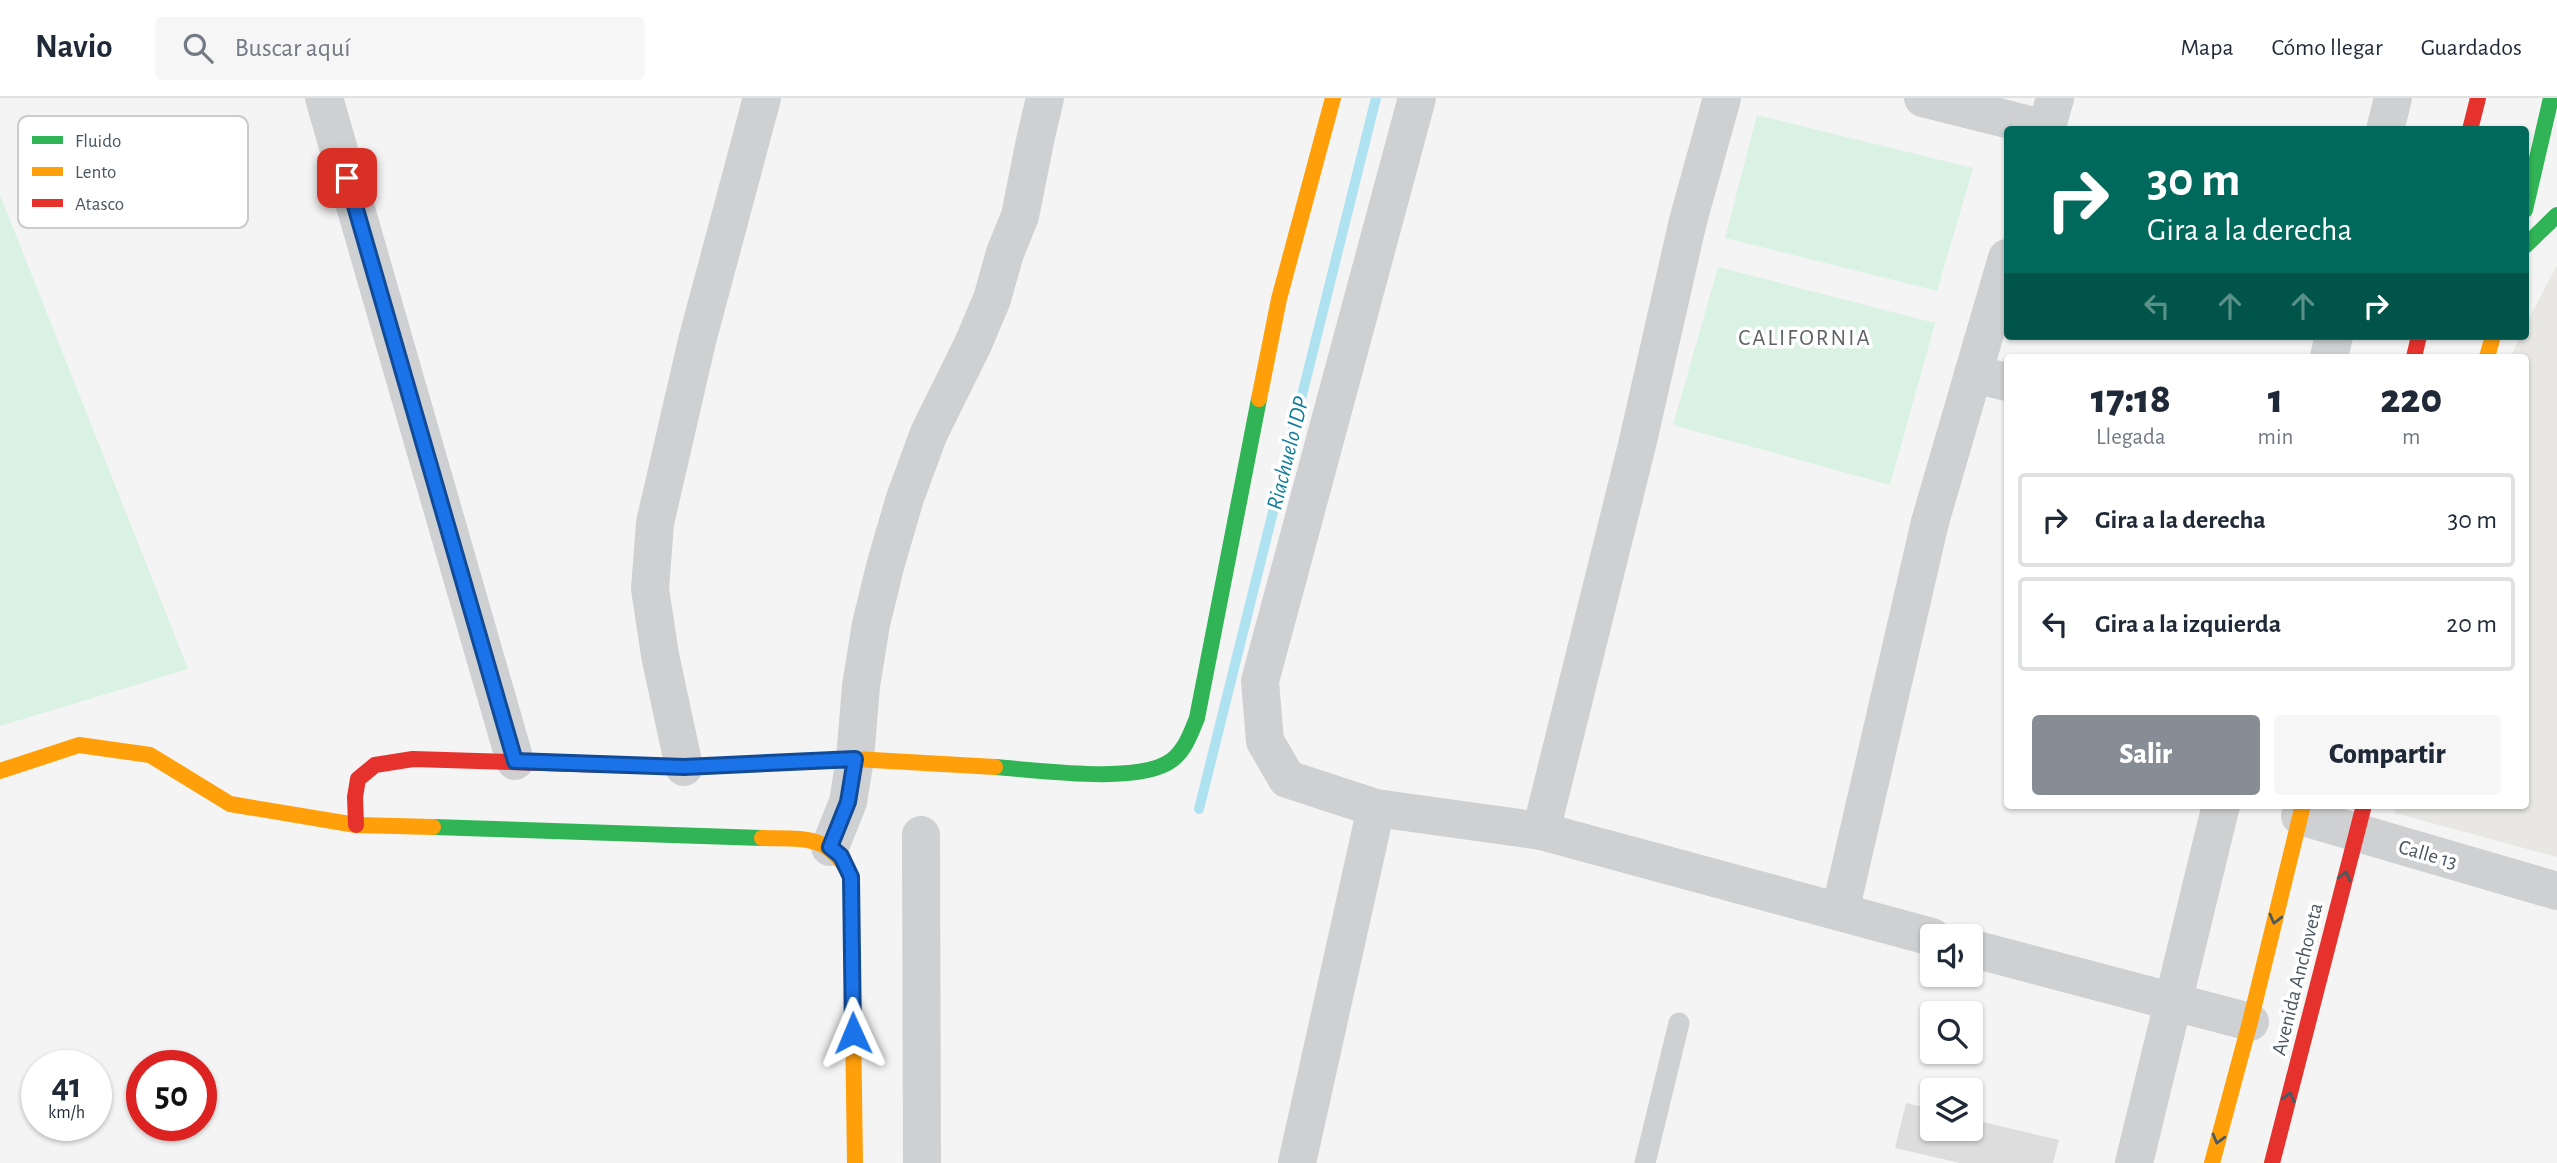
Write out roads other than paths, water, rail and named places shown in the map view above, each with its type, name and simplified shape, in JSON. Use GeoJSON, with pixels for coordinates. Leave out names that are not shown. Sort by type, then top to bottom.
{"type":"FeatureCollection","features":[{"type":"Feature","properties":{"kind":"main road"},"geometry":{"type":"LineString","coordinates":[[356,825],[355,797],[358,779],[375,765],[413,759],[684,767],[855,759],[1128,775],[1161,768],[1185,748],[1197,718],[1279,299],[1333,98]]}},
{"type":"Feature","properties":{"kind":"main road"},"geometry":{"type":"LineString","coordinates":[[2471,126],[2478,98]]}},
{"type":"Feature","properties":{"kind":"main road"},"geometry":{"type":"LineString","coordinates":[[2529,193],[2551,98]]}},
{"type":"Feature","properties":{"kind":"main road"},"geometry":{"type":"LineString","coordinates":[[2529,242],[2557,215]]}},
{"type":"Feature","properties":{"kind":"main road"},"geometry":{"type":"LineString","coordinates":[[0,771],[79,745],[150,755],[230,804],[356,825],[804,839],[830,847],[841,856],[851,877],[855,1163]]}},
{"type":"Feature","properties":{"kind":"main road","name":"Avenida Anchoveta"},"geometry":{"type":"LineString","coordinates":[[2212,1163],[2250,1022],[2301,811]]}},
{"type":"Feature","properties":{"kind":"main road","name":"Avenida Anchoveta"},"geometry":{"type":"LineString","coordinates":[[2272,1163],[2360,819]]}},
{"type":"Feature","properties":{"kind":"street"},"geometry":{"type":"LineString","coordinates":[[324,98],[515,761]]}},
{"type":"Feature","properties":{"kind":"street"},"geometry":{"type":"LineString","coordinates":[[684,767],[660,655],[650,589],[655,523],[697,341],[762,98]]}},
{"type":"Feature","properties":{"kind":"street"},"geometry":{"type":"LineString","coordinates":[[830,847],[848,802],[855,759],[861,686],[871,624],[886,563],[905,498],[929,433],[978,332],[1020,216],[1045,98]]}},
{"type":"Feature","properties":{"kind":"street"},"geometry":{"type":"LineString","coordinates":[[1417,98],[1260,681],[1265,741],[1287,779],[1376,808],[1541,831],[1920,934]]}},
{"type":"Feature","properties":{"kind":"street"},"geometry":{"type":"LineString","coordinates":[[1541,831],[1637,445],[1688,221],[1722,98]]}},
{"type":"Feature","properties":{"kind":"street"},"geometry":{"type":"LineString","coordinates":[[1923,98],[2034,126]]}},
{"type":"Feature","properties":{"kind":"street"},"geometry":{"type":"LineString","coordinates":[[2047,126],[2054,98]]}},
{"type":"Feature","properties":{"kind":"street"},"geometry":{"type":"LineString","coordinates":[[2386,126],[2393,98]]}},
{"type":"Feature","properties":{"kind":"street"},"geometry":{"type":"LineString","coordinates":[[1840,912],[1930,522],[1990,378],[2004,279]]}},
{"type":"Feature","properties":{"kind":"street"},"geometry":{"type":"LineString","coordinates":[[1297,1163],[1376,808]]}},
{"type":"Feature","properties":{"kind":"street"},"geometry":{"type":"LineString","coordinates":[[2134,1163],[2220,809]]}},
{"type":"Feature","properties":{"kind":"street","name":"Calle 13"},"geometry":{"type":"LineString","coordinates":[[2301,811],[2360,819],[2557,891]]}},
{"type":"Feature","properties":{"kind":"street"},"geometry":{"type":"LineString","coordinates":[[921,835],[922,1163]]}},
{"type":"Feature","properties":{"kind":"street"},"geometry":{"type":"LineString","coordinates":[[1983,951],[2250,1022]]}},
{"type":"Feature","properties":{"kind":"lane"},"geometry":{"type":"LineString","coordinates":[[1645,1163],[1679,1023]]}},
{"type":"Feature","properties":{"kind":"waterway","name":"Riachuelo IDP"},"geometry":{"type":"LineString","coordinates":[[1199,809],[1376,98]]}},
{"type":"Feature","properties":{"kind":"district","name":"CALIFORNIA"},"geometry":{"type":"Point","coordinates":[1805,337]}}]}
